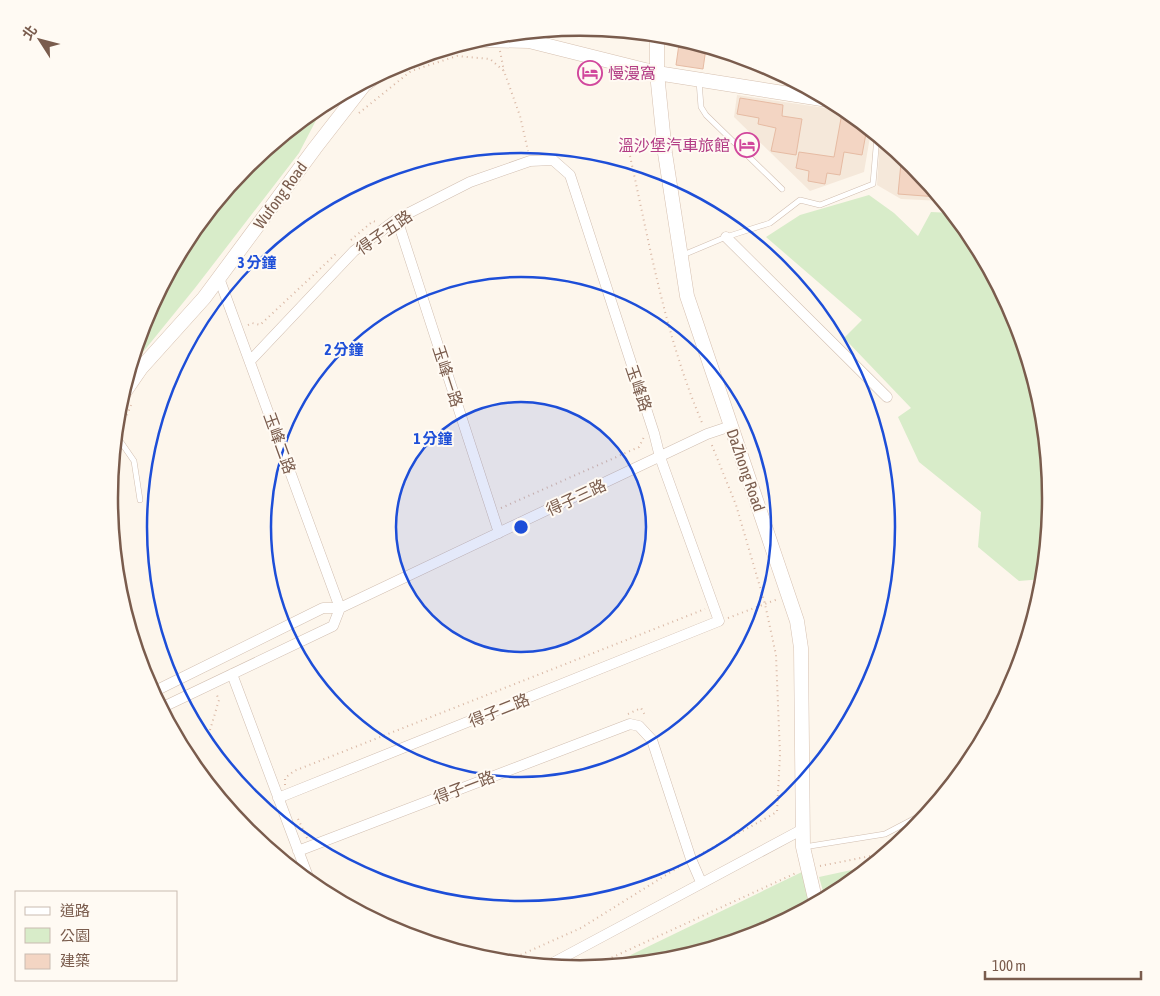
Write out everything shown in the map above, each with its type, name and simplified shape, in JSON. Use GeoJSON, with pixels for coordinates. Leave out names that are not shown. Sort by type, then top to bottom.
{"type":"FeatureCollection","features":[{"type":"Feature","properties":{"kind":"street"},"geometry":{"type":"LineString","coordinates":[[525,39],[657,73],[809,97]]}},
{"type":"Feature","properties":{"kind":"street"},"geometry":{"type":"LineString","coordinates":[[514,41],[529,41]]}},
{"type":"Feature","properties":{"kind":"street","name":"DaZhong Road"},"geometry":{"type":"LineString","coordinates":[[657,43],[657,73],[665,153],[687,296],[797,622],[801,648],[803,847],[814,896]]}},
{"type":"Feature","properties":{"kind":"street","name":"Wufong Road"},"geometry":{"type":"LineString","coordinates":[[134,378],[219,278],[356,94]]}},
{"type":"Feature","properties":{"kind":"street","name":"得子五路"},"geometry":{"type":"LineString","coordinates":[[250,361],[354,251],[396,219],[470,182],[530,161],[553,160]]}},
{"type":"Feature","properties":{"kind":"street","name":"玉峰路"},"geometry":{"type":"LineString","coordinates":[[553,160],[570,176],[654,433],[660,457],[718,616]]}},
{"type":"Feature","properties":{"kind":"street","name":"玉峰一路"},"geometry":{"type":"LineString","coordinates":[[396,219],[499,533]]}},
{"type":"Feature","properties":{"kind":"street"},"geometry":{"type":"LineString","coordinates":[[726,237],[887,397]]}},
{"type":"Feature","properties":{"kind":"street","name":"玉峰二路"},"geometry":{"type":"LineString","coordinates":[[219,278],[340,608]]}},
{"type":"Feature","properties":{"kind":"street","name":"得子三路"},"geometry":{"type":"LineString","coordinates":[[160,689],[323,608],[340,608],[707,434],[731,426]]}},
{"type":"Feature","properties":{"kind":"street"},"geometry":{"type":"LineString","coordinates":[[167,705],[333,626],[340,608]]}},
{"type":"Feature","properties":{"kind":"street","name":"得子二路"},"geometry":{"type":"LineString","coordinates":[[282,796],[718,616]]}},
{"type":"Feature","properties":{"kind":"street"},"geometry":{"type":"LineString","coordinates":[[232,674],[282,796],[305,868]]}},
{"type":"Feature","properties":{"kind":"street","name":"得子一路"},"geometry":{"type":"LineString","coordinates":[[298,851],[630,724],[639,726],[652,740],[691,859]]}},
{"type":"Feature","properties":{"kind":"street"},"geometry":{"type":"LineString","coordinates":[[560,959],[802,829]]}},
{"type":"Feature","properties":{"kind":"street"},"geometry":{"type":"LineString","coordinates":[[691,859],[701,882]]}},
{"type":"Feature","properties":{"kind":"lane"},"geometry":{"type":"LineString","coordinates":[[699,80],[701,107],[706,114],[782,189]]}},
{"type":"Feature","properties":{"kind":"lane"},"geometry":{"type":"LineString","coordinates":[[680,256],[726,237],[770,223],[800,200],[820,205],[873,184],[876,145]]}},
{"type":"Feature","properties":{"kind":"lane"},"geometry":{"type":"LineString","coordinates":[[121,444],[134,461],[140,500]]}},
{"type":"Feature","properties":{"kind":"lane"},"geometry":{"type":"LineString","coordinates":[[803,847],[885,834],[911,820]]}},
{"type":"Feature","properties":{"kind":"path"},"geometry":{"type":"LineString","coordinates":[[499,44],[504,71],[520,116],[530,161]]}},
{"type":"Feature","properties":{"kind":"path"},"geometry":{"type":"LineString","coordinates":[[356,115],[411,71],[458,56],[490,60],[504,71]]}},
{"type":"Feature","properties":{"kind":"path"},"geometry":{"type":"LineString","coordinates":[[519,956],[581,928],[691,859],[777,812],[780,754],[776,655],[765,604],[736,505],[685,384],[662,301],[630,156]]}},
{"type":"Feature","properties":{"kind":"path"},"geometry":{"type":"LineString","coordinates":[[345,245],[373,221],[383,229]]}},
{"type":"Feature","properties":{"kind":"path"},"geometry":{"type":"LineString","coordinates":[[240,270],[256,249]]}},
{"type":"Feature","properties":{"kind":"path"},"geometry":{"type":"LineString","coordinates":[[238,328],[252,323],[260,325],[338,252]]}},
{"type":"Feature","properties":{"kind":"path"},"geometry":{"type":"LineString","coordinates":[[126,416],[136,395]]}},
{"type":"Feature","properties":{"kind":"path"},"geometry":{"type":"LineString","coordinates":[[492,512],[639,447],[642,437],[654,433]]}},
{"type":"Feature","properties":{"kind":"path"},"geometry":{"type":"LineString","coordinates":[[282,796],[285,778],[294,771],[709,608],[718,616],[765,604],[788,594]]}},
{"type":"Feature","properties":{"kind":"path"},"geometry":{"type":"LineString","coordinates":[[210,730],[219,700],[214,688]]}},
{"type":"Feature","properties":{"kind":"path"},"geometry":{"type":"LineString","coordinates":[[295,812],[311,846]]}},
{"type":"Feature","properties":{"kind":"path"},"geometry":{"type":"LineString","coordinates":[[609,959],[807,868],[871,856]]}},
{"type":"Feature","properties":{"kind":"shaded area"},"geometry":{"type":"Polygon","coordinates":[[[737,95],[828,108],[870,139],[864,172],[810,191],[734,117],[737,95]]]}},
{"type":"Feature","properties":{"kind":"shaded area"},"geometry":{"type":"Polygon","coordinates":[[[879,147],[907,171],[932,201],[901,199],[877,185],[879,147]]]}},
{"type":"Feature","properties":{"kind":"green space"},"geometry":{"type":"Polygon","coordinates":[[[317,119],[299,153],[142,353],[153,321],[180,267],[196,241],[253,171],[317,119]]]}},
{"type":"Feature","properties":{"kind":"green space"},"geometry":{"type":"Polygon","coordinates":[[[869,195],[894,213],[918,236],[931,212],[942,213],[964,241],[980,267],[1007,321],[1026,378],[1033,408],[1041,468],[1042,498],[1041,528],[1034,580],[1019,581],[978,547],[981,512],[919,462],[898,417],[911,408],[844,338],[862,320],[766,237],[800,215],[869,195]]]}},
{"type":"Feature","properties":{"kind":"green space"},"geometry":{"type":"Polygon","coordinates":[[[854,870],[823,891],[819,877],[854,870]]]}},
{"type":"Feature","properties":{"kind":"green space"},"geometry":{"type":"Polygon","coordinates":[[[804,871],[810,898],[784,912],[757,925],[700,944],[670,951],[626,957],[804,871]]]}},
{"type":"Feature","properties":{"kind":"building"},"geometry":{"type":"Polygon","coordinates":[[[679,47],[705,54],[703,69],[676,65],[679,47]]]}},
{"type":"Feature","properties":{"kind":"building"},"geometry":{"type":"Polygon","coordinates":[[[740,98],[783,105],[782,116],[802,119],[796,155],[771,151],[776,128],[758,124],[759,118],[737,114],[740,98]]]}},
{"type":"Feature","properties":{"kind":"building"},"geometry":{"type":"Polygon","coordinates":[[[841,117],[866,136],[862,155],[844,152],[840,175],[827,173],[825,184],[808,181],[809,171],[796,168],[799,152],[834,157],[841,117]]]}},
{"type":"Feature","properties":{"kind":"building"},"geometry":{"type":"Polygon","coordinates":[[[901,166],[929,196],[898,194],[901,166]]]}},
{"type":"Feature","properties":{"kind":"place","name":"慢漫窩"},"geometry":{"type":"Point","coordinates":[590,73]}},
{"type":"Feature","properties":{"kind":"place","name":"溫沙堡汽車旅館"},"geometry":{"type":"Point","coordinates":[747,145]}}]}
